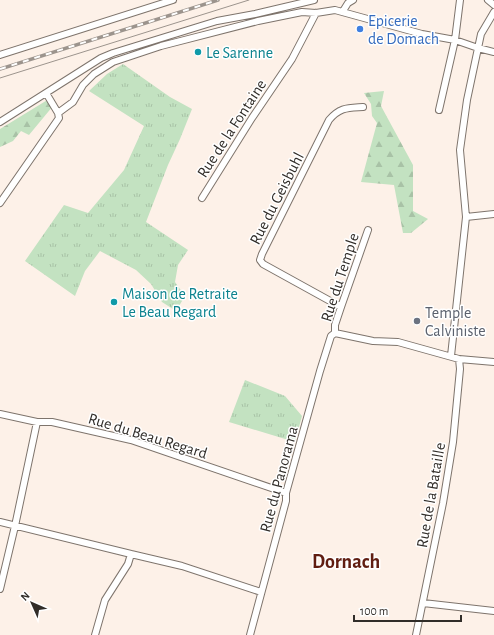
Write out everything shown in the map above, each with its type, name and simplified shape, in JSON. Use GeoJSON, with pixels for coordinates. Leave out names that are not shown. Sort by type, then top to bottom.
{"type":"FeatureCollection","features":[{"type":"Feature","properties":{"kind":"street"},"geometry":{"type":"LineString","coordinates":[[0,55],[173,0]]}},
{"type":"Feature","properties":{"kind":"street"},"geometry":{"type":"LineString","coordinates":[[0,122],[101,58],[113,53],[217,21],[270,11],[314,0]]}},
{"type":"Feature","properties":{"kind":"street"},"geometry":{"type":"LineString","coordinates":[[343,11],[348,3],[354,0]]}},
{"type":"Feature","properties":{"kind":"street"},"geometry":{"type":"LineString","coordinates":[[439,110],[455,40],[460,0]]}},
{"type":"Feature","properties":{"kind":"street"},"geometry":{"type":"LineString","coordinates":[[488,0],[494,5]]}},
{"type":"Feature","properties":{"kind":"street"},"geometry":{"type":"LineString","coordinates":[[58,113],[73,102],[83,85],[94,74],[116,60],[161,46],[258,21],[302,12],[316,13],[335,10],[343,11],[422,34],[455,40],[494,52]]}},
{"type":"Feature","properties":{"kind":"street"},"geometry":{"type":"LineString","coordinates":[[451,356],[466,217],[460,150],[466,100],[480,34],[494,12]]}},
{"type":"Feature","properties":{"kind":"street","name":"Rue de la Fontaine"},"geometry":{"type":"LineString","coordinates":[[202,198],[252,118],[292,59],[316,13]]}},
{"type":"Feature","properties":{"kind":"street"},"geometry":{"type":"LineString","coordinates":[[0,203],[59,118],[58,113],[46,93]]}},
{"type":"Feature","properties":{"kind":"street","name":"Rue du Geisbuhl"},"geometry":{"type":"LineString","coordinates":[[341,307],[263,264],[260,260],[330,120],[336,112],[345,108],[363,107]]}},
{"type":"Feature","properties":{"kind":"street"},"geometry":{"type":"LineString","coordinates":[[466,217],[494,214]]}},
{"type":"Feature","properties":{"kind":"street","name":"Rue du Temple"},"geometry":{"type":"LineString","coordinates":[[335,333],[335,325],[368,230]]}},
{"type":"Feature","properties":{"kind":"street"},"geometry":{"type":"LineString","coordinates":[[335,333],[373,341],[398,342],[459,359],[494,362]]}},
{"type":"Feature","properties":{"kind":"street","name":"Rue du Panorama"},"geometry":{"type":"LineString","coordinates":[[250,635],[286,501],[286,493],[320,371],[332,336],[335,333]]}},
{"type":"Feature","properties":{"kind":"street","name":"Rue de la Bataille"},"geometry":{"type":"LineString","coordinates":[[416,635],[443,503],[453,442],[460,369],[459,359]]}},
{"type":"Feature","properties":{"kind":"street","name":"Rue du Beau Regard"},"geometry":{"type":"LineString","coordinates":[[0,414],[38,422],[52,422],[131,440],[286,493]]}},
{"type":"Feature","properties":{"kind":"street"},"geometry":{"type":"LineString","coordinates":[[0,589],[38,422]]}},
{"type":"Feature","properties":{"kind":"street"},"geometry":{"type":"LineString","coordinates":[[0,522],[182,566],[261,592]]}},
{"type":"Feature","properties":{"kind":"street"},"geometry":{"type":"LineString","coordinates":[[95,635],[105,600],[128,564],[131,554]]}},
{"type":"Feature","properties":{"kind":"street"},"geometry":{"type":"LineString","coordinates":[[423,604],[494,611]]}},
{"type":"Feature","properties":{"kind":"green space"},"geometry":{"type":"Polygon","coordinates":[[[123,64],[170,97],[192,109],[146,222],[188,250],[178,265],[175,282],[185,296],[176,311],[162,302],[151,284],[136,270],[100,251],[85,271],[75,296],[25,261],[64,205],[88,213],[124,170],[144,126],[89,91],[107,74],[123,64]]]}},
{"type":"Feature","properties":{"kind":"green space"},"geometry":{"type":"Polygon","coordinates":[[[384,91],[381,106],[413,165],[413,211],[428,219],[411,233],[403,233],[394,185],[361,182],[377,123],[372,116],[371,104],[364,93],[384,91]]]}},
{"type":"Feature","properties":{"kind":"green space"},"geometry":{"type":"Polygon","coordinates":[[[49,99],[53,106],[29,135],[21,131],[13,141],[0,147],[0,129],[49,99]]]}},
{"type":"Feature","properties":{"kind":"green space"},"geometry":{"type":"Polygon","coordinates":[[[245,380],[285,396],[302,416],[295,442],[229,422],[245,380]]]}},
{"type":"Feature","properties":{"kind":"tram line"},"geometry":{"type":"LineString","coordinates":[[0,78],[249,0]]}},
{"type":"Feature","properties":{"kind":"railway"},"geometry":{"type":"LineString","coordinates":[[0,69],[218,0]]}},
{"type":"Feature","properties":{"kind":"place","name":"Epicerie de Domach"},"geometry":{"type":"Point","coordinates":[360,29]}},
{"type":"Feature","properties":{"kind":"place","name":"Le Sarenne"},"geometry":{"type":"Point","coordinates":[198,52]}},
{"type":"Feature","properties":{"kind":"place","name":"Maison de Retraite Le Beau Regard"},"geometry":{"type":"Point","coordinates":[114,302]}},
{"type":"Feature","properties":{"kind":"place","name":"Temple Calviniste"},"geometry":{"type":"Point","coordinates":[417,321]}},
{"type":"Feature","properties":{"kind":"district","name":"Dornach"},"geometry":{"type":"Point","coordinates":[346,561]}}]}
